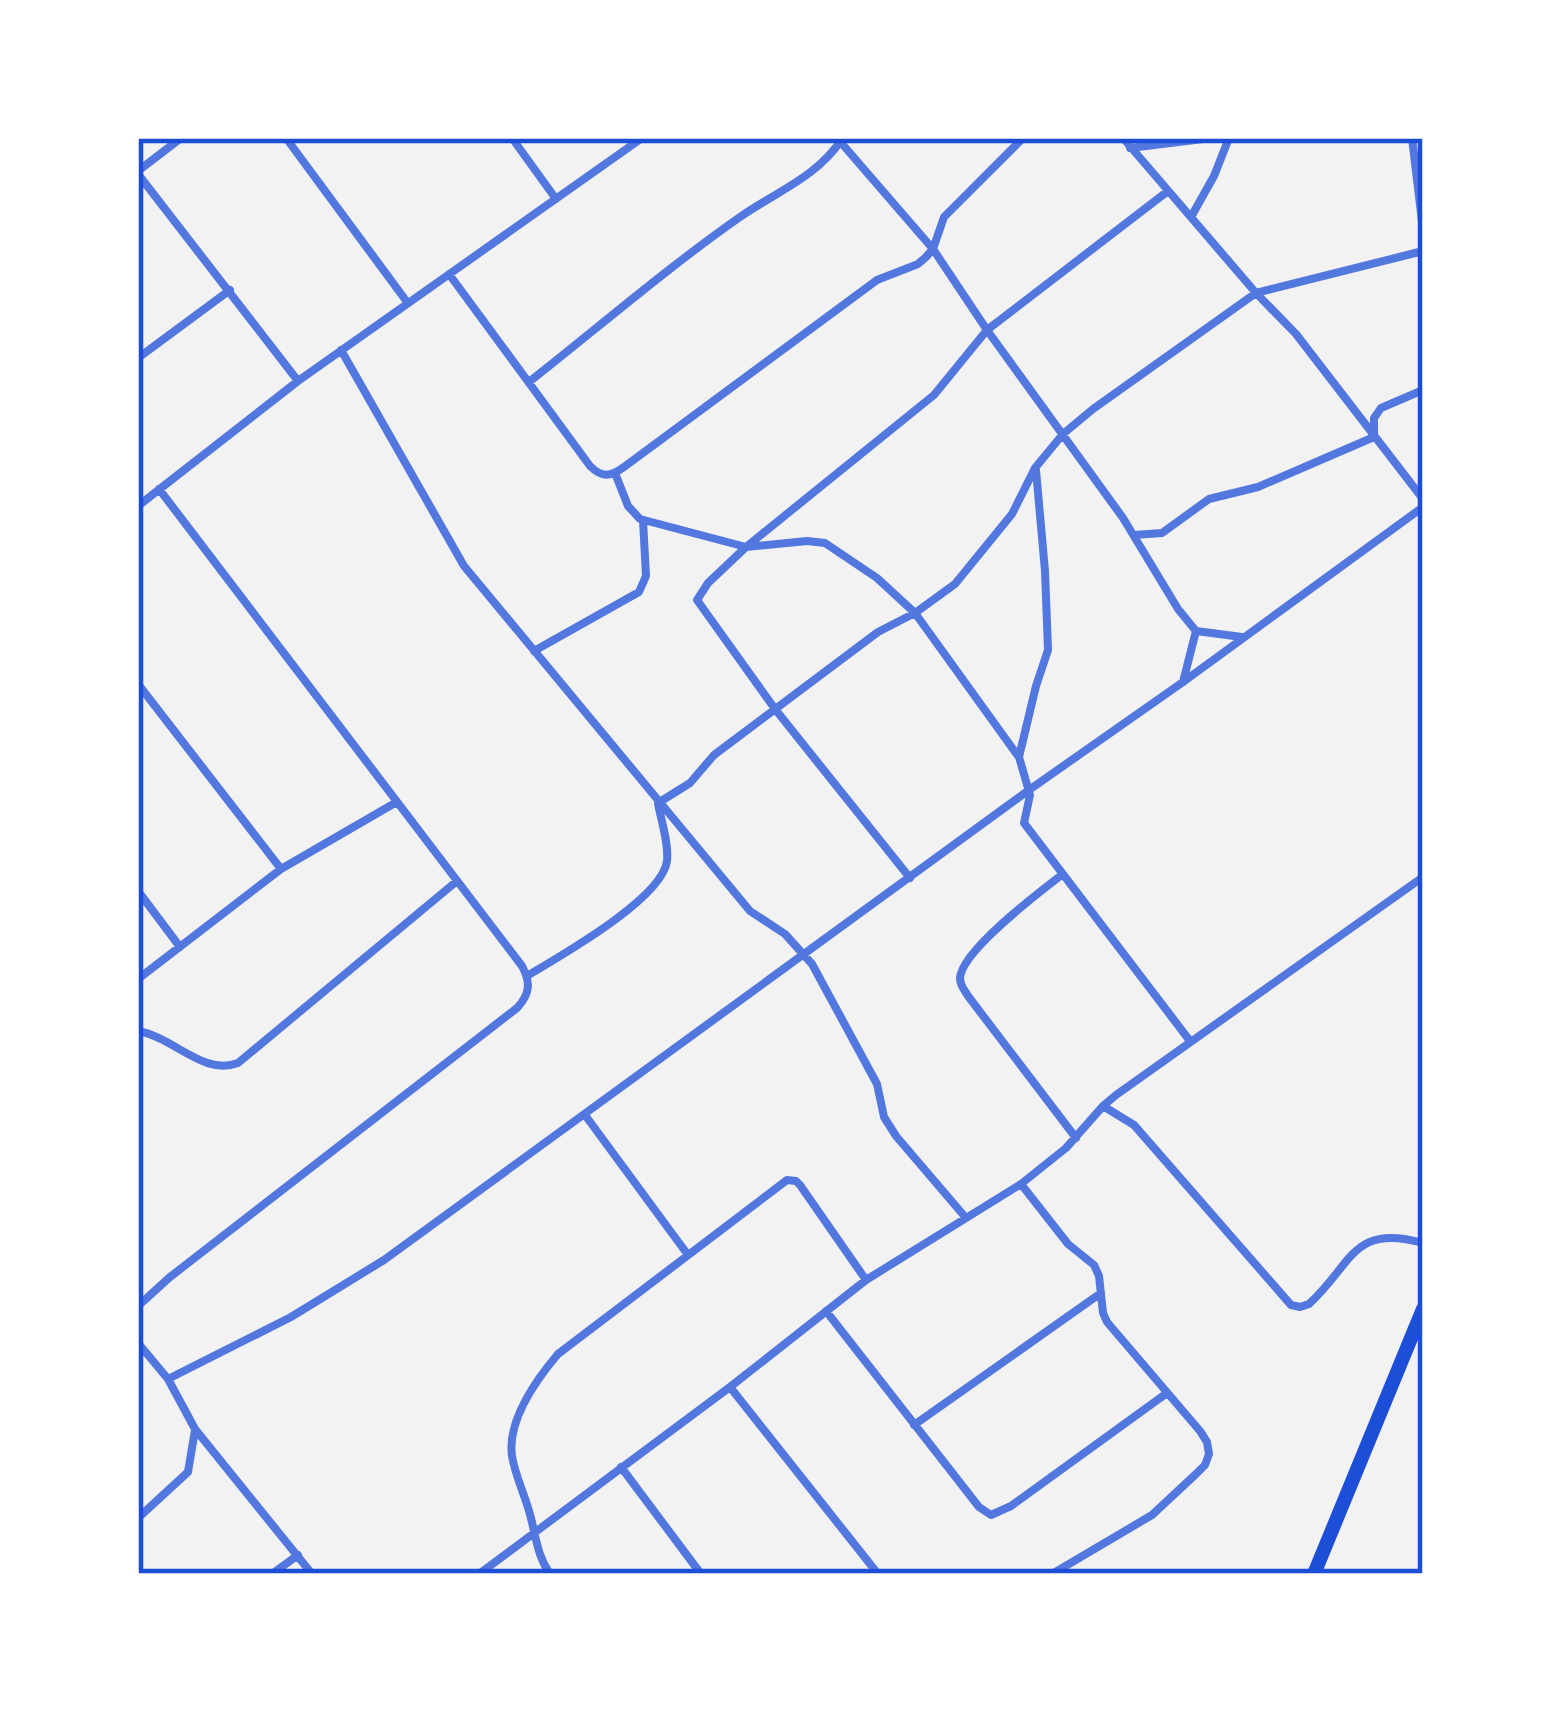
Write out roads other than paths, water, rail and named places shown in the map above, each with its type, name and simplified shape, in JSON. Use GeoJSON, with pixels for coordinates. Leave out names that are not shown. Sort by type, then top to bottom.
{"type":"FeatureCollection","features":[{"type":"Feature","properties":{"kind":"highway"},"geometry":{"type":"LineString","coordinates":[[1314,1574],[1423,1309]]}},
{"type":"Feature","properties":{"kind":"street"},"geometry":{"type":"LineString","coordinates":[[181,138],[138,172],[298,381]]}},
{"type":"Feature","properties":{"kind":"street"},"geometry":{"type":"LineString","coordinates":[[286,138],[407,302]]}},
{"type":"Feature","properties":{"kind":"street"},"geometry":{"type":"LineString","coordinates":[[512,138],[556,199]]}},
{"type":"Feature","properties":{"kind":"street"},"geometry":{"type":"LineString","coordinates":[[138,506],[340,350],[642,138]]}},
{"type":"Feature","properties":{"kind":"street"},"geometry":{"type":"LineString","coordinates":[[449,274],[590,466],[607,476],[877,280],[918,264],[933,249],[944,218],[1023,138]]}},
{"type":"Feature","properties":{"kind":"street"},"geometry":{"type":"LineString","coordinates":[[168,1378],[343,1287],[1244,638],[1423,503],[1296,334],[1124,138]]}},
{"type":"Feature","properties":{"kind":"street"},"geometry":{"type":"LineString","coordinates":[[1130,148],[1211,138]]}},
{"type":"Feature","properties":{"kind":"street"},"geometry":{"type":"LineString","coordinates":[[1191,217],[1229,138]]}},
{"type":"Feature","properties":{"kind":"street"},"geometry":{"type":"LineString","coordinates":[[1412,138],[1419,150],[1423,230]]}},
{"type":"Feature","properties":{"kind":"street"},"geometry":{"type":"LineString","coordinates":[[529,382],[739,218],[814,171],[840,139],[933,249],[1133,535],[1178,609],[1196,631],[1244,638]]}},
{"type":"Feature","properties":{"kind":"street"},"geometry":{"type":"LineString","coordinates":[[910,878],[775,710],[697,600],[746,547],[934,395],[987,330],[1168,191]]}},
{"type":"Feature","properties":{"kind":"street"},"geometry":{"type":"LineString","coordinates":[[658,803],[690,783],[714,754],[878,632],[955,584],[1012,514],[1036,468],[1063,434],[1093,409],[1256,293],[1423,251]]}},
{"type":"Feature","properties":{"kind":"street"},"geometry":{"type":"LineString","coordinates":[[138,358],[230,290]]}},
{"type":"Feature","properties":{"kind":"street"},"geometry":{"type":"LineString","coordinates":[[340,350],[464,566],[750,911],[785,934],[812,964],[877,1084],[884,1118],[966,1218]]}},
{"type":"Feature","properties":{"kind":"street"},"geometry":{"type":"LineString","coordinates":[[1374,437],[1374,418],[1381,408],[1423,390]]}},
{"type":"Feature","properties":{"kind":"street"},"geometry":{"type":"LineString","coordinates":[[1133,535],[1162,532],[1209,499],[1258,487],[1374,437]]}},
{"type":"Feature","properties":{"kind":"street"},"geometry":{"type":"LineString","coordinates":[[1019,758],[1048,650],[1036,468]]}},
{"type":"Feature","properties":{"kind":"street"},"geometry":{"type":"LineString","coordinates":[[615,473],[628,506],[643,520],[746,547],[825,542],[878,578],[915,613],[1019,758],[1029,790],[1024,823],[1190,1041]]}},
{"type":"Feature","properties":{"kind":"street"},"geometry":{"type":"LineString","coordinates":[[1412,484],[1423,478]]}},
{"type":"Feature","properties":{"kind":"street"},"geometry":{"type":"LineString","coordinates":[[138,1306],[517,1008],[529,986],[527,976],[457,881],[159,489]]}},
{"type":"Feature","properties":{"kind":"street"},"geometry":{"type":"LineString","coordinates":[[534,651],[640,592],[646,576],[643,520]]}},
{"type":"Feature","properties":{"kind":"street"},"geometry":{"type":"LineString","coordinates":[[1183,682],[1196,631]]}},
{"type":"Feature","properties":{"kind":"street"},"geometry":{"type":"LineString","coordinates":[[138,684],[281,869]]}},
{"type":"Feature","properties":{"kind":"street"},"geometry":{"type":"LineString","coordinates":[[138,979],[281,869],[395,803]]}},
{"type":"Feature","properties":{"kind":"street"},"geometry":{"type":"LineString","coordinates":[[527,976],[629,910],[661,877],[667,863],[658,803]]}},
{"type":"Feature","properties":{"kind":"street"},"geometry":{"type":"LineString","coordinates":[[1064,874],[994,932],[960,978],[968,996],[1076,1139]]}},
{"type":"Feature","properties":{"kind":"street"},"geometry":{"type":"LineString","coordinates":[[479,1574],[866,1280],[1022,1184],[1076,1139],[1103,1106],[1423,878]]}},
{"type":"Feature","properties":{"kind":"street"},"geometry":{"type":"LineString","coordinates":[[138,1031],[165,1039],[213,1067],[238,1064],[457,881]]}},
{"type":"Feature","properties":{"kind":"street"},"geometry":{"type":"LineString","coordinates":[[138,891],[180,946]]}},
{"type":"Feature","properties":{"kind":"street"},"geometry":{"type":"LineString","coordinates":[[1103,1106],[1134,1125],[1291,1305],[1309,1304],[1367,1243],[1391,1236],[1423,1243]]}},
{"type":"Feature","properties":{"kind":"street"},"geometry":{"type":"LineString","coordinates":[[585,1115],[688,1255]]}},
{"type":"Feature","properties":{"kind":"street"},"geometry":{"type":"LineString","coordinates":[[550,1574],[539,1556],[512,1451],[513,1432],[527,1400],[559,1354],[791,1179],[800,1185],[866,1280]]}},
{"type":"Feature","properties":{"kind":"street"},"geometry":{"type":"LineString","coordinates":[[1022,1184],[1068,1244],[1094,1265],[1107,1322],[1207,1442],[1208,1454],[1205,1465],[1152,1515],[1052,1574]]}},
{"type":"Feature","properties":{"kind":"street"},"geometry":{"type":"LineString","coordinates":[[914,1425],[1102,1292]]}},
{"type":"Feature","properties":{"kind":"street"},"geometry":{"type":"LineString","coordinates":[[826,1311],[979,1507],[991,1515],[1167,1393]]}},
{"type":"Feature","properties":{"kind":"street"},"geometry":{"type":"LineString","coordinates":[[138,1343],[168,1378],[195,1429],[312,1574]]}},
{"type":"Feature","properties":{"kind":"street"},"geometry":{"type":"LineString","coordinates":[[730,1387],[878,1574]]}},
{"type":"Feature","properties":{"kind":"street"},"geometry":{"type":"LineString","coordinates":[[138,1519],[188,1472],[195,1429]]}},
{"type":"Feature","properties":{"kind":"street"},"geometry":{"type":"LineString","coordinates":[[622,1467],[701,1574]]}},
{"type":"Feature","properties":{"kind":"street"},"geometry":{"type":"LineString","coordinates":[[272,1574],[298,1555]]}}]}
